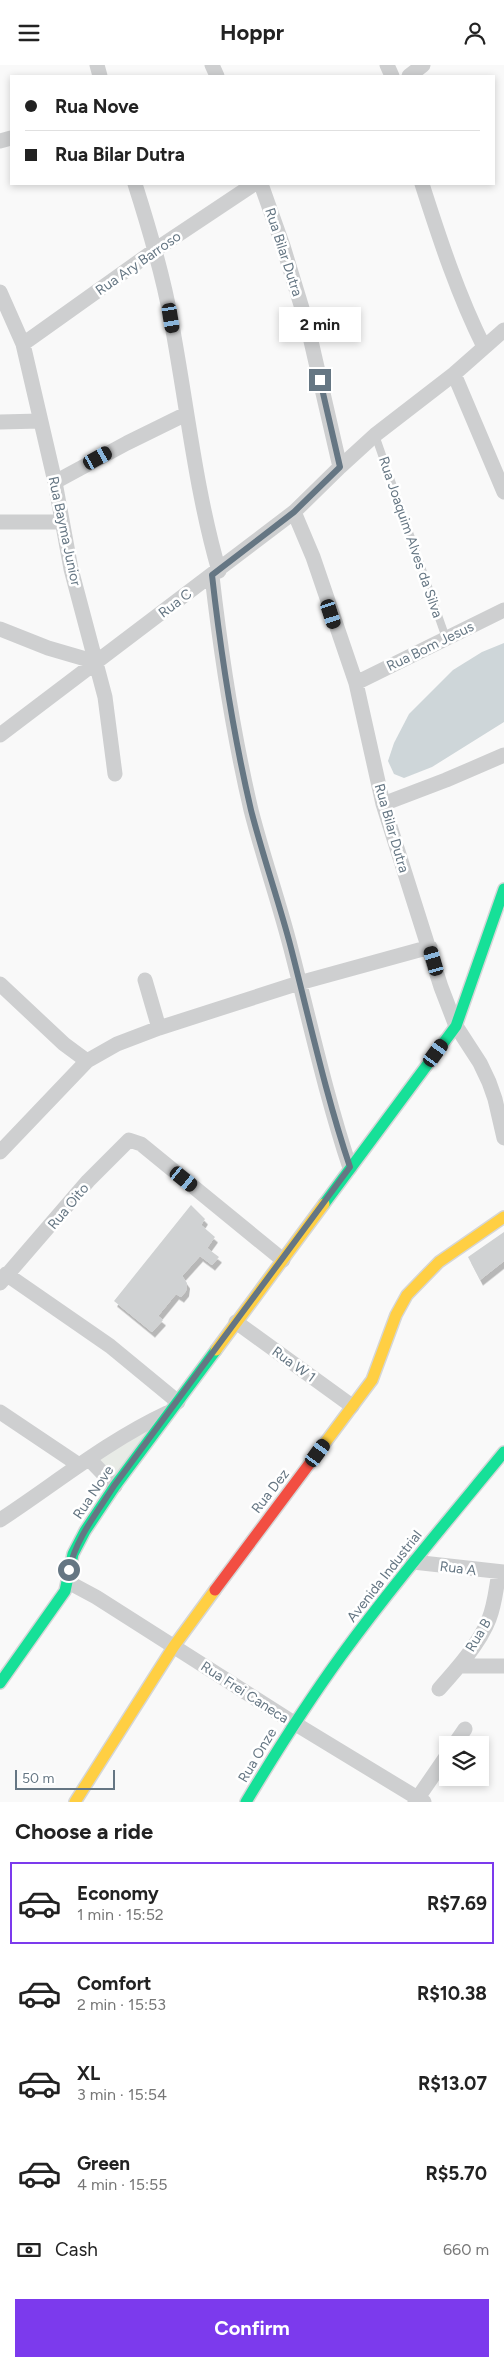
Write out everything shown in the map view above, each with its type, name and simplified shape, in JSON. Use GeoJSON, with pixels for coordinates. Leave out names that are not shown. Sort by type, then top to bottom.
{"type":"FeatureCollection","features":[{"type":"Feature","properties":{"kind":"street"},"geometry":{"type":"LineString","coordinates":[[410,75],[424,65]]}},
{"type":"Feature","properties":{"kind":"street"},"geometry":{"type":"LineString","coordinates":[[135,185],[155,250],[171,318],[186,414],[215,573],[220,645],[241,763],[268,874],[335,1122],[350,1167]]}},
{"type":"Feature","properties":{"kind":"street","name":"Rua Ary Barroso"},"geometry":{"type":"LineString","coordinates":[[23,344],[155,250],[252,185]]}},
{"type":"Feature","properties":{"kind":"street","name":"Rua Bilar Dutra"},"geometry":{"type":"LineString","coordinates":[[261,185],[283,246],[308,328],[340,467]]}},
{"type":"Feature","properties":{"kind":"street"},"geometry":{"type":"LineString","coordinates":[[422,185],[443,249],[467,312],[484,347]]}},
{"type":"Feature","properties":{"kind":"street","name":"Rua Bayma Junior"},"geometry":{"type":"LineString","coordinates":[[0,292],[23,344],[55,482],[61,522],[109,721],[115,773]]}},
{"type":"Feature","properties":{"kind":"street","name":"Rua C"},"geometry":{"type":"LineString","coordinates":[[0,735],[294,512],[375,435],[454,374],[504,330]]}},
{"type":"Feature","properties":{"kind":"street"},"geometry":{"type":"LineString","coordinates":[[454,374],[500,469],[504,492]]}},
{"type":"Feature","properties":{"kind":"street"},"geometry":{"type":"LineString","coordinates":[[55,482],[186,414]]}},
{"type":"Feature","properties":{"kind":"street"},"geometry":{"type":"LineString","coordinates":[[0,422],[40,421]]}},
{"type":"Feature","properties":{"kind":"street","name":"Rua Bilar Dutra"},"geometry":{"type":"LineString","coordinates":[[294,512],[313,557],[356,683],[384,804],[441,987],[456,1026],[480,1063],[489,1082],[498,1109],[504,1138]]}},
{"type":"Feature","properties":{"kind":"street"},"geometry":{"type":"LineString","coordinates":[[0,522],[61,522]]}},
{"type":"Feature","properties":{"kind":"street","name":"Rua Bom Jesus"},"geometry":{"type":"LineString","coordinates":[[356,683],[504,610]]}},
{"type":"Feature","properties":{"kind":"street"},"geometry":{"type":"LineString","coordinates":[[0,629],[48,648],[96,662]]}},
{"type":"Feature","properties":{"kind":"street"},"geometry":{"type":"LineString","coordinates":[[384,804],[504,755]]}},
{"type":"Feature","properties":{"kind":"street","name":"Rua Nove"},"geometry":{"type":"LineString","coordinates":[[0,1683],[60,1598],[68,1582],[73,1553],[114,1486],[456,1026],[497,926],[504,889]]}},
{"type":"Feature","properties":{"kind":"street"},"geometry":{"type":"LineString","coordinates":[[0,1152],[87,1061],[117,1044],[159,1028],[299,983],[430,947]]}},
{"type":"Feature","properties":{"kind":"street"},"geometry":{"type":"LineString","coordinates":[[144,980],[159,1028]]}},
{"type":"Feature","properties":{"kind":"street"},"geometry":{"type":"LineString","coordinates":[[0,984],[64,1044],[87,1061]]}},
{"type":"Feature","properties":{"kind":"street","name":"Rua Oito"},"geometry":{"type":"LineString","coordinates":[[3,1278],[125,1142],[132,1140],[141,1144],[283,1260]]}},
{"type":"Feature","properties":{"kind":"street","name":"Rua Dez"},"geometry":{"type":"LineString","coordinates":[[75,1802],[174,1646],[372,1380],[381,1363],[399,1311],[407,1295],[419,1281],[442,1261],[504,1217]]}},
{"type":"Feature","properties":{"kind":"street"},"geometry":{"type":"LineString","coordinates":[[0,1520],[84,1462],[173,1407],[110,1347],[3,1278]]}},
{"type":"Feature","properties":{"kind":"street","name":"Rua W 1"},"geometry":{"type":"LineString","coordinates":[[236,1322],[352,1405]]}},
{"type":"Feature","properties":{"kind":"street"},"geometry":{"type":"LineString","coordinates":[[0,1412],[84,1462],[114,1486]]}},
{"type":"Feature","properties":{"kind":"street","name":"Avenida Industrial"},"geometry":{"type":"LineString","coordinates":[[294,1723],[341,1656],[413,1562],[504,1452]]}},
{"type":"Feature","properties":{"kind":"street","name":"Rua A"},"geometry":{"type":"LineString","coordinates":[[413,1562],[501,1573]]}},
{"type":"Feature","properties":{"kind":"street","name":"Rua B"},"geometry":{"type":"LineString","coordinates":[[439,1689],[459,1666],[488,1621],[501,1573]]}},
{"type":"Feature","properties":{"kind":"street","name":"Rua Frei Caneca"},"geometry":{"type":"LineString","coordinates":[[68,1582],[96,1597],[418,1801]]}},
{"type":"Feature","properties":{"kind":"street"},"geometry":{"type":"LineString","coordinates":[[459,1666],[504,1666]]}},
{"type":"Feature","properties":{"kind":"street","name":"Rua Onze"},"geometry":{"type":"LineString","coordinates":[[246,1802],[294,1723]]}},
{"type":"Feature","properties":{"kind":"street"},"geometry":{"type":"LineString","coordinates":[[460,1736],[465,1729]]}},
{"type":"Feature","properties":{"kind":"street"},"geometry":{"type":"LineString","coordinates":[[418,1801],[439,1768]]}},
{"type":"Feature","properties":{"kind":"lane","name":"Rua Joaquim Alves da Silva"},"geometry":{"type":"LineString","coordinates":[[375,435],[446,638]]}},
{"type":"Feature","properties":{"kind":"shaded area"},"geometry":{"type":"Polygon","coordinates":[[[504,643],[504,722],[432,767],[404,778],[394,774],[388,761],[394,743],[409,714],[453,670],[482,652],[504,643]]]}},
{"type":"Feature","properties":{"kind":"shaded area"},"geometry":{"type":"Polygon","coordinates":[[[162,1417],[116,1481],[96,1462],[162,1417]]]}},
{"type":"Feature","properties":{"kind":"building"},"geometry":{"type":"Polygon","coordinates":[[[191,1205],[205,1219],[201,1225],[215,1237],[207,1248],[219,1257],[212,1265],[200,1256],[182,1276],[187,1283],[186,1291],[181,1297],[176,1294],[158,1316],[163,1320],[152,1332],[114,1301],[191,1205]]]}},
{"type":"Feature","properties":{"kind":"building"},"geometry":{"type":"Polygon","coordinates":[[[504,1232],[504,1261],[480,1280],[468,1257],[504,1232]]]}},
{"type":"Feature","properties":{"kind":"traffic: fast"},"geometry":{"type":"LineString","coordinates":[[324,1204],[456,1026],[504,889]]}},
{"type":"Feature","properties":{"kind":"traffic: fast"},"geometry":{"type":"LineString","coordinates":[[0,1683],[65,1591],[73,1554],[85,1531],[115,1486],[216,1350]]}},
{"type":"Feature","properties":{"kind":"traffic: fast"},"geometry":{"type":"LineString","coordinates":[[246,1802],[292,1728],[360,1630],[400,1578],[504,1452]]}},
{"type":"Feature","properties":{"kind":"traffic: slow"},"geometry":{"type":"LineString","coordinates":[[216,1350],[324,1204]]}},
{"type":"Feature","properties":{"kind":"traffic: slow"},"geometry":{"type":"LineString","coordinates":[[319,1451],[372,1380],[396,1315],[407,1295],[439,1262],[504,1217]]}},
{"type":"Feature","properties":{"kind":"traffic: slow"},"geometry":{"type":"LineString","coordinates":[[75,1802],[174,1646],[215,1590]]}},
{"type":"Feature","properties":{"kind":"traffic: jam"},"geometry":{"type":"LineString","coordinates":[[215,1590],[319,1451]]}},
{"type":"Feature","properties":{"kind":"route"},"geometry":{"type":"LineString","coordinates":[[69,1570],[73,1553],[114,1486],[350,1167],[335,1122],[290,947],[268,874],[241,763],[220,645],[212,575],[294,512],[340,467],[320,380]]}}]}
